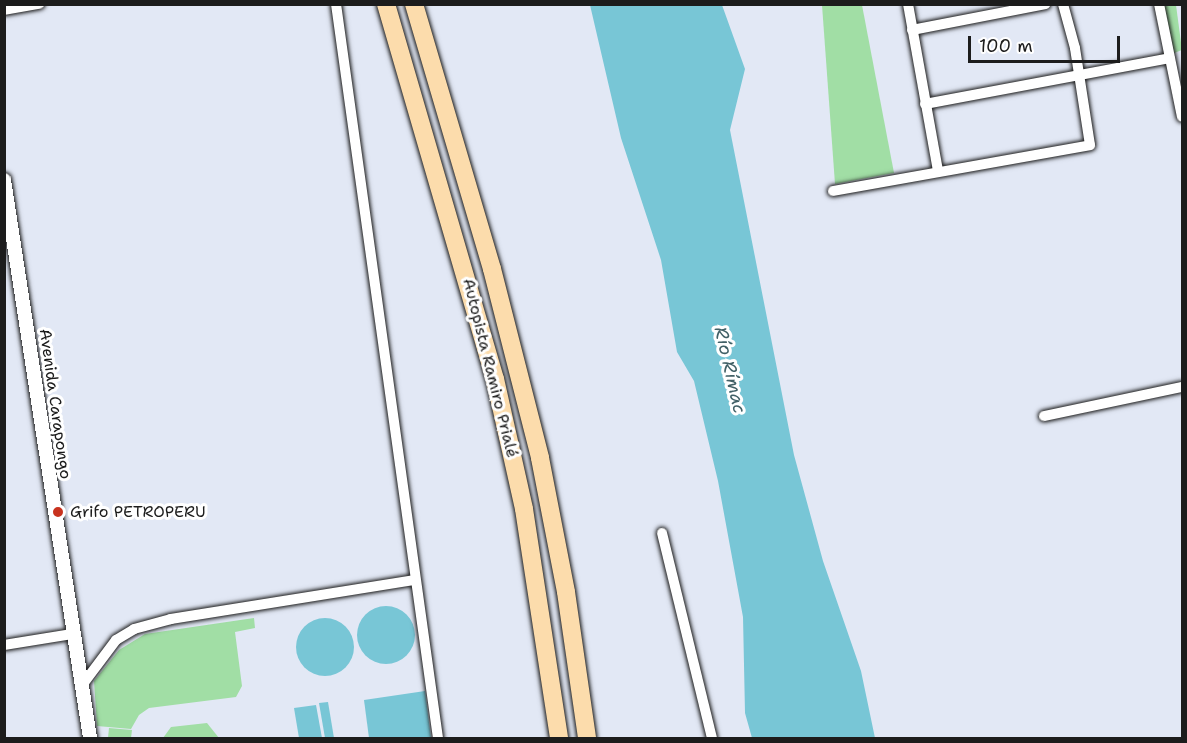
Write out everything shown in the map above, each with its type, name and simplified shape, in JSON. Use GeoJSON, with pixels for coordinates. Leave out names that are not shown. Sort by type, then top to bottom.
{"type":"FeatureCollection","features":[{"type":"Feature","properties":{"kind":"highway","name":"Autopista Ramiro Prialé"},"geometry":{"type":"LineString","coordinates":[[386,4],[495,379],[524,509],[560,738]]}},
{"type":"Feature","properties":{"kind":"highway","name":"Autopista Ramiro Prialé"},"geometry":{"type":"LineString","coordinates":[[414,4],[492,269],[540,458],[566,592],[587,738]]}},
{"type":"Feature","properties":{"kind":"street"},"geometry":{"type":"LineString","coordinates":[[4,10],[39,4]]}},
{"type":"Feature","properties":{"kind":"street"},"geometry":{"type":"LineString","coordinates":[[336,4],[438,738]]}},
{"type":"Feature","properties":{"kind":"street"},"geometry":{"type":"LineString","coordinates":[[908,4],[938,170]]}},
{"type":"Feature","properties":{"kind":"street"},"geometry":{"type":"LineString","coordinates":[[912,30],[1046,4]]}},
{"type":"Feature","properties":{"kind":"street"},"geometry":{"type":"LineString","coordinates":[[833,191],[938,170],[1090,145],[1080,76],[1063,4]]}},
{"type":"Feature","properties":{"kind":"street"},"geometry":{"type":"LineString","coordinates":[[1159,4],[1182,117]]}},
{"type":"Feature","properties":{"kind":"street"},"geometry":{"type":"LineString","coordinates":[[925,104],[1170,58]]}},
{"type":"Feature","properties":{"kind":"street","name":"Avenida Carapongo"},"geometry":{"type":"LineString","coordinates":[[4,180],[72,634],[83,684],[90,738]]}},
{"type":"Feature","properties":{"kind":"street"},"geometry":{"type":"LineString","coordinates":[[1044,416],[1182,387]]}},
{"type":"Feature","properties":{"kind":"street"},"geometry":{"type":"LineString","coordinates":[[662,533],[712,738]]}},
{"type":"Feature","properties":{"kind":"street"},"geometry":{"type":"LineString","coordinates":[[83,684],[116,640],[134,629],[171,619],[415,580]]}},
{"type":"Feature","properties":{"kind":"street"},"geometry":{"type":"LineString","coordinates":[[4,645],[72,634]]}},
{"type":"Feature","properties":{"kind":"green space"},"geometry":{"type":"Polygon","coordinates":[[[822,5],[862,5],[894,173],[835,184],[822,5]]]}},
{"type":"Feature","properties":{"kind":"green space"},"geometry":{"type":"Polygon","coordinates":[[[1164,5],[1176,5],[1182,50],[1174,53],[1164,5]]]}},
{"type":"Feature","properties":{"kind":"green space"},"geometry":{"type":"Polygon","coordinates":[[[254,618],[255,628],[235,632],[242,686],[236,697],[149,708],[139,715],[131,729],[97,726],[94,681],[119,650],[145,634],[254,618]]]}},
{"type":"Feature","properties":{"kind":"green space"},"geometry":{"type":"Polygon","coordinates":[[[207,723],[219,738],[163,738],[171,727],[207,723]]]}},
{"type":"Feature","properties":{"kind":"green space"},"geometry":{"type":"Polygon","coordinates":[[[109,728],[132,730],[131,738],[108,738],[109,728]]]}},
{"type":"Feature","properties":{"kind":"water","name":"Río Rímac"},"geometry":{"type":"Polygon","coordinates":[[[590,5],[722,5],[745,69],[730,130],[794,455],[823,561],[861,671],[875,738],[752,738],[745,713],[743,617],[718,481],[694,381],[677,352],[661,260],[621,138],[590,5]]]}},
{"type":"Feature","properties":{"kind":"water"},"geometry":{"type":"Polygon","coordinates":[[[380,606],[392,606],[407,614],[415,629],[415,641],[407,656],[392,664],[380,664],[365,656],[357,641],[357,629],[365,614],[380,606]]]}},
{"type":"Feature","properties":{"kind":"water"},"geometry":{"type":"Polygon","coordinates":[[[319,618],[331,618],[346,626],[354,641],[354,653],[346,668],[331,676],[319,676],[304,668],[296,653],[296,641],[304,626],[319,618]]]}},
{"type":"Feature","properties":{"kind":"water"},"geometry":{"type":"Polygon","coordinates":[[[425,691],[431,738],[369,738],[364,700],[425,691]]]}},
{"type":"Feature","properties":{"kind":"water"},"geometry":{"type":"Polygon","coordinates":[[[328,702],[334,738],[325,738],[319,703],[328,702]]]}},
{"type":"Feature","properties":{"kind":"water"},"geometry":{"type":"Polygon","coordinates":[[[316,705],[322,738],[299,738],[294,708],[316,705]]]}},
{"type":"Feature","properties":{"kind":"place","name":"Grifo PETROPERU"},"geometry":{"type":"Point","coordinates":[58,512]}}]}
